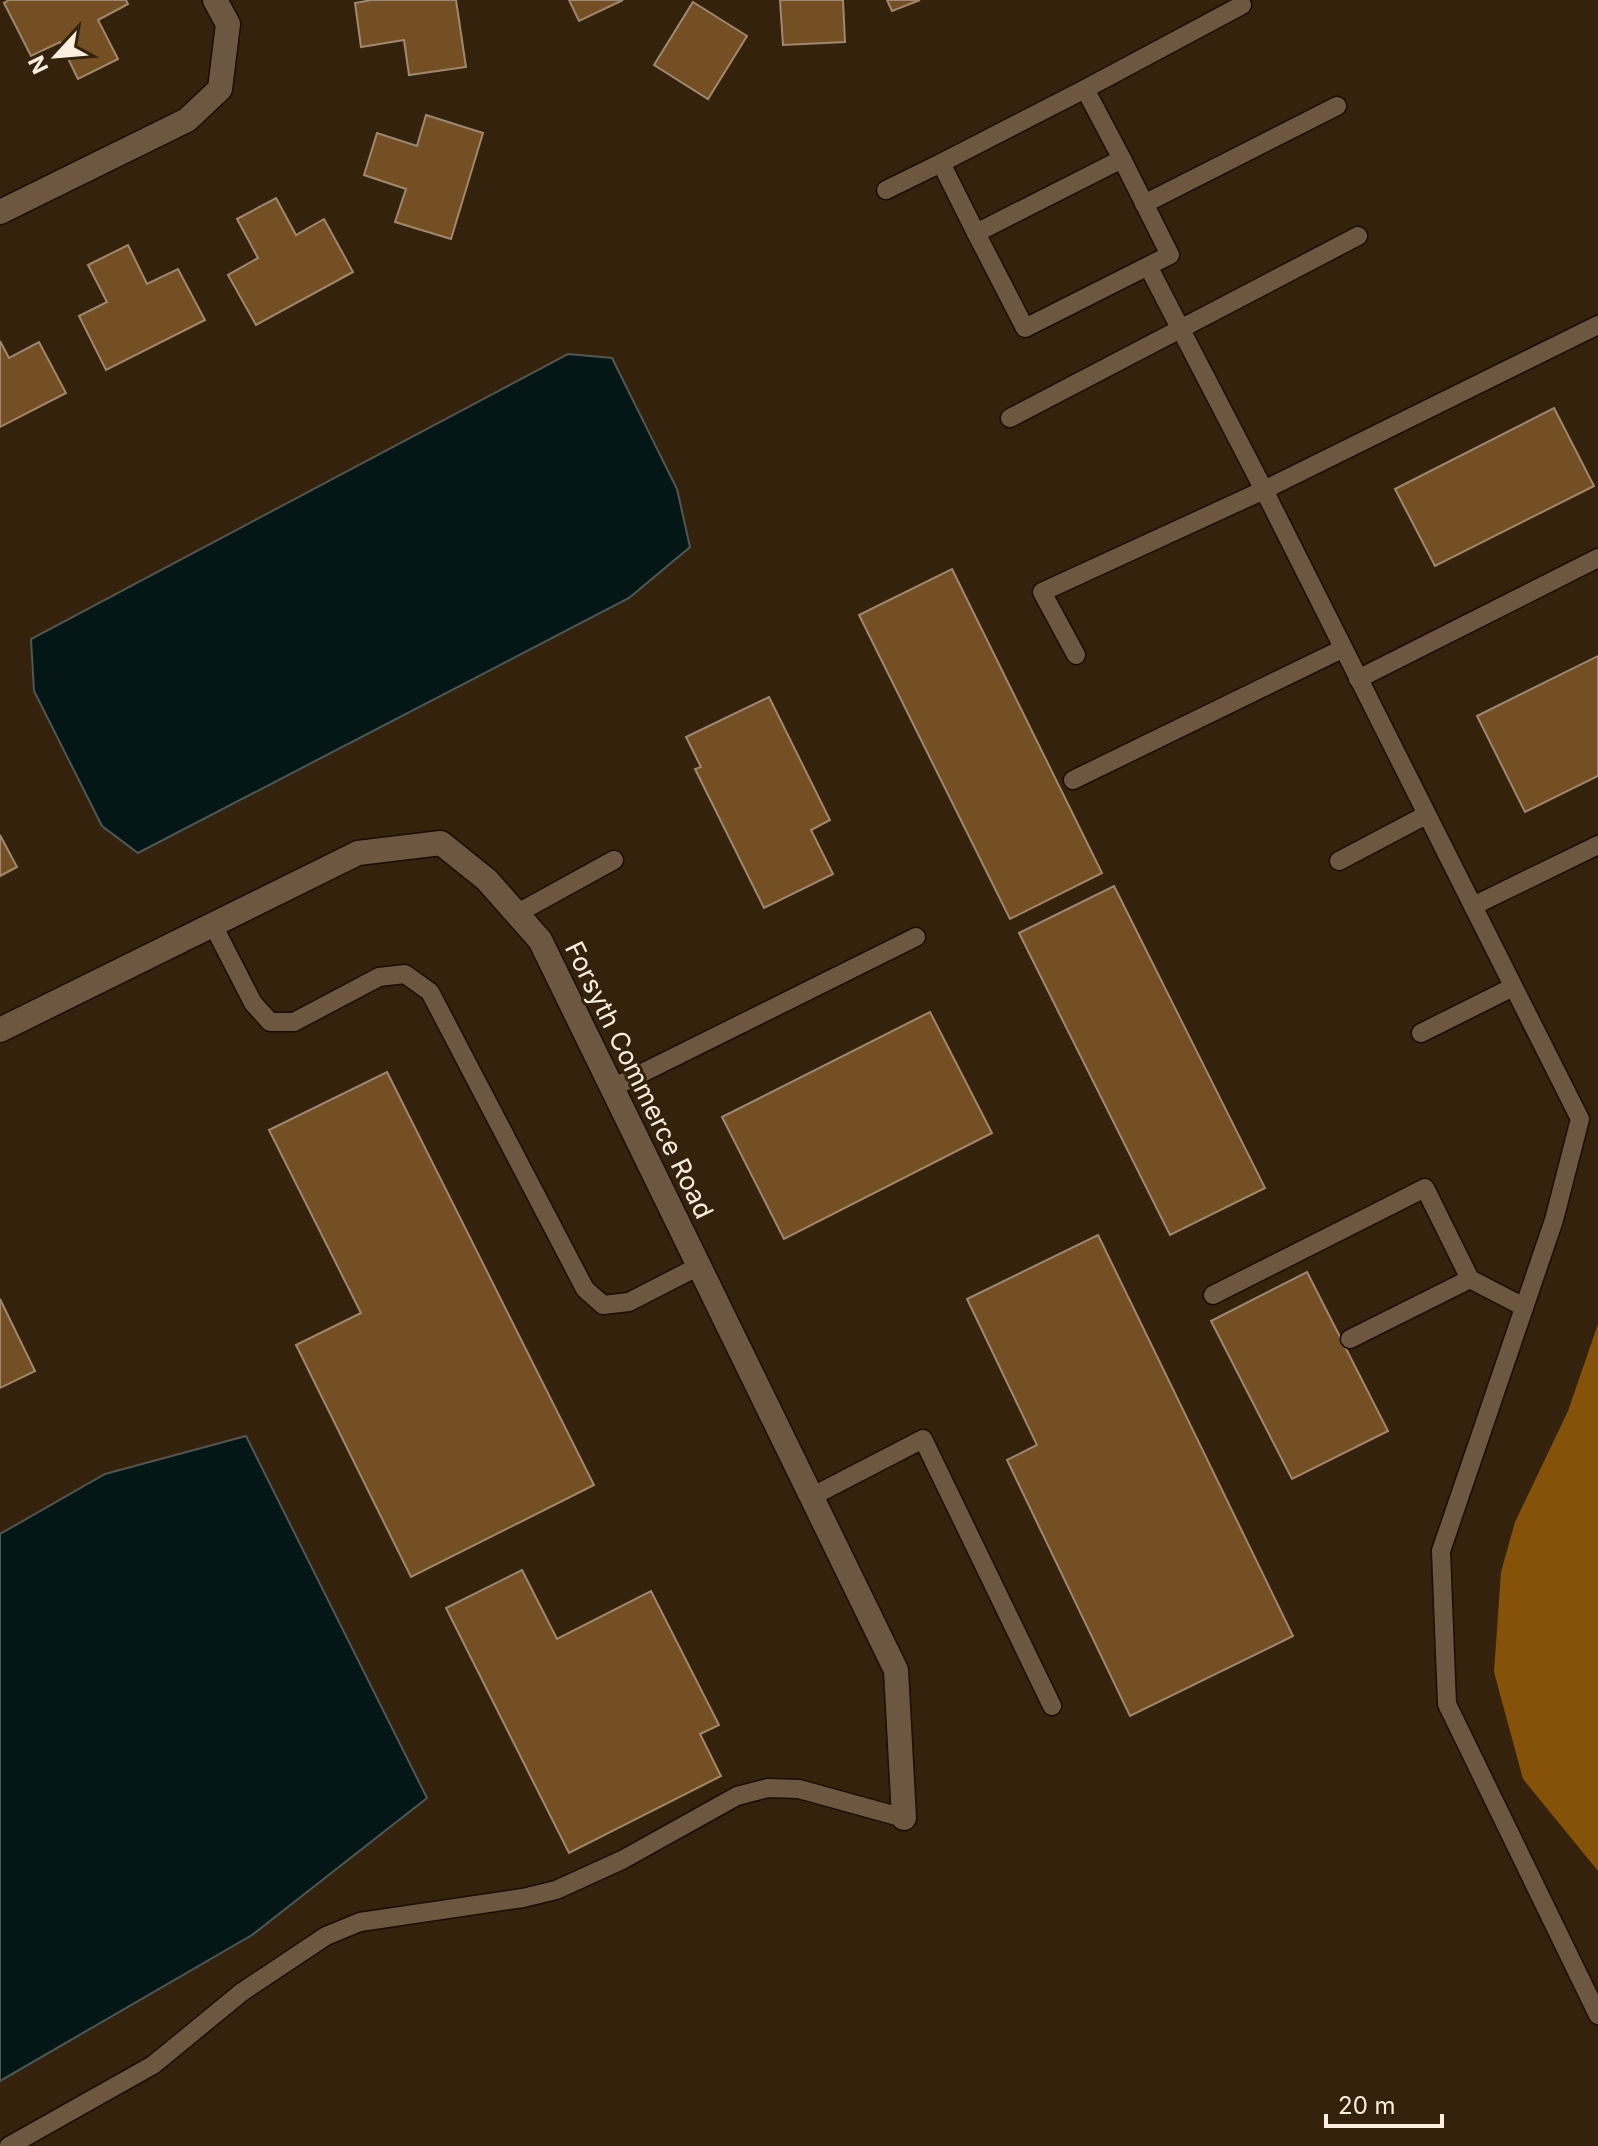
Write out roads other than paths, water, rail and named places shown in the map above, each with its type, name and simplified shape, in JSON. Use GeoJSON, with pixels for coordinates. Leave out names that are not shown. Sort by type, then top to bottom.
{"type":"FeatureCollection","features":[{"type":"Feature","properties":{"kind":"street"},"geometry":{"type":"LineString","coordinates":[[0,212],[187,120],[220,89],[228,24],[215,0]]}},
{"type":"Feature","properties":{"kind":"street","name":"Forsyth Commerce Road"},"geometry":{"type":"LineString","coordinates":[[0,1030],[358,853],[441,843],[487,880],[540,940],[896,1670],[904,1818]]}},
{"type":"Feature","properties":{"kind":"lane"},"geometry":{"type":"LineString","coordinates":[[886,190],[1242,5]]}},
{"type":"Feature","properties":{"kind":"lane"},"geometry":{"type":"LineString","coordinates":[[941,163],[1025,328],[1170,255],[1085,89]]}},
{"type":"Feature","properties":{"kind":"lane"},"geometry":{"type":"LineString","coordinates":[[1144,204],[1337,106]]}},
{"type":"Feature","properties":{"kind":"lane"},"geometry":{"type":"LineString","coordinates":[[976,233],[1122,159]]}},
{"type":"Feature","properties":{"kind":"lane"},"geometry":{"type":"LineString","coordinates":[[1010,418],[1358,236]]}},
{"type":"Feature","properties":{"kind":"lane"},"geometry":{"type":"LineString","coordinates":[[1148,266],[1580,1119],[1554,1220],[1441,1551],[1447,1704],[1598,2015]]}},
{"type":"Feature","properties":{"kind":"lane"},"geometry":{"type":"LineString","coordinates":[[1076,655],[1042,592],[1264,490],[1598,325]]}},
{"type":"Feature","properties":{"kind":"lane"},"geometry":{"type":"LineString","coordinates":[[1358,679],[1598,558]]}},
{"type":"Feature","properties":{"kind":"lane"},"geometry":{"type":"LineString","coordinates":[[1073,780],[1342,649]]}},
{"type":"Feature","properties":{"kind":"lane"},"geometry":{"type":"LineString","coordinates":[[1339,861],[1426,815]]}},
{"type":"Feature","properties":{"kind":"lane"},"geometry":{"type":"LineString","coordinates":[[1473,906],[1598,845]]}},
{"type":"Feature","properties":{"kind":"lane"},"geometry":{"type":"LineString","coordinates":[[516,914],[614,860]]}},
{"type":"Feature","properties":{"kind":"lane"},"geometry":{"type":"LineString","coordinates":[[213,925],[253,1003],[270,1022],[294,1022],[379,977],[405,974],[430,992],[585,1289],[603,1305],[629,1302],[699,1266]]}},
{"type":"Feature","properties":{"kind":"lane"},"geometry":{"type":"LineString","coordinates":[[612,1088],[916,937]]}},
{"type":"Feature","properties":{"kind":"lane"},"geometry":{"type":"LineString","coordinates":[[1421,1033],[1513,987]]}},
{"type":"Feature","properties":{"kind":"lane"},"geometry":{"type":"LineString","coordinates":[[1213,1295],[1425,1188],[1470,1279],[1524,1307]]}},
{"type":"Feature","properties":{"kind":"lane"},"geometry":{"type":"LineString","coordinates":[[1350,1339],[1470,1279]]}},
{"type":"Feature","properties":{"kind":"lane"},"geometry":{"type":"LineString","coordinates":[[811,1497],[923,1439],[1052,1706]]}},
{"type":"Feature","properties":{"kind":"lane"},"geometry":{"type":"LineString","coordinates":[[9,2146],[153,2065],[242,1992],[326,1936],[360,1922],[523,1898],[556,1890],[622,1860],[737,1796],[768,1788],[799,1789],[904,1818]]}}]}
